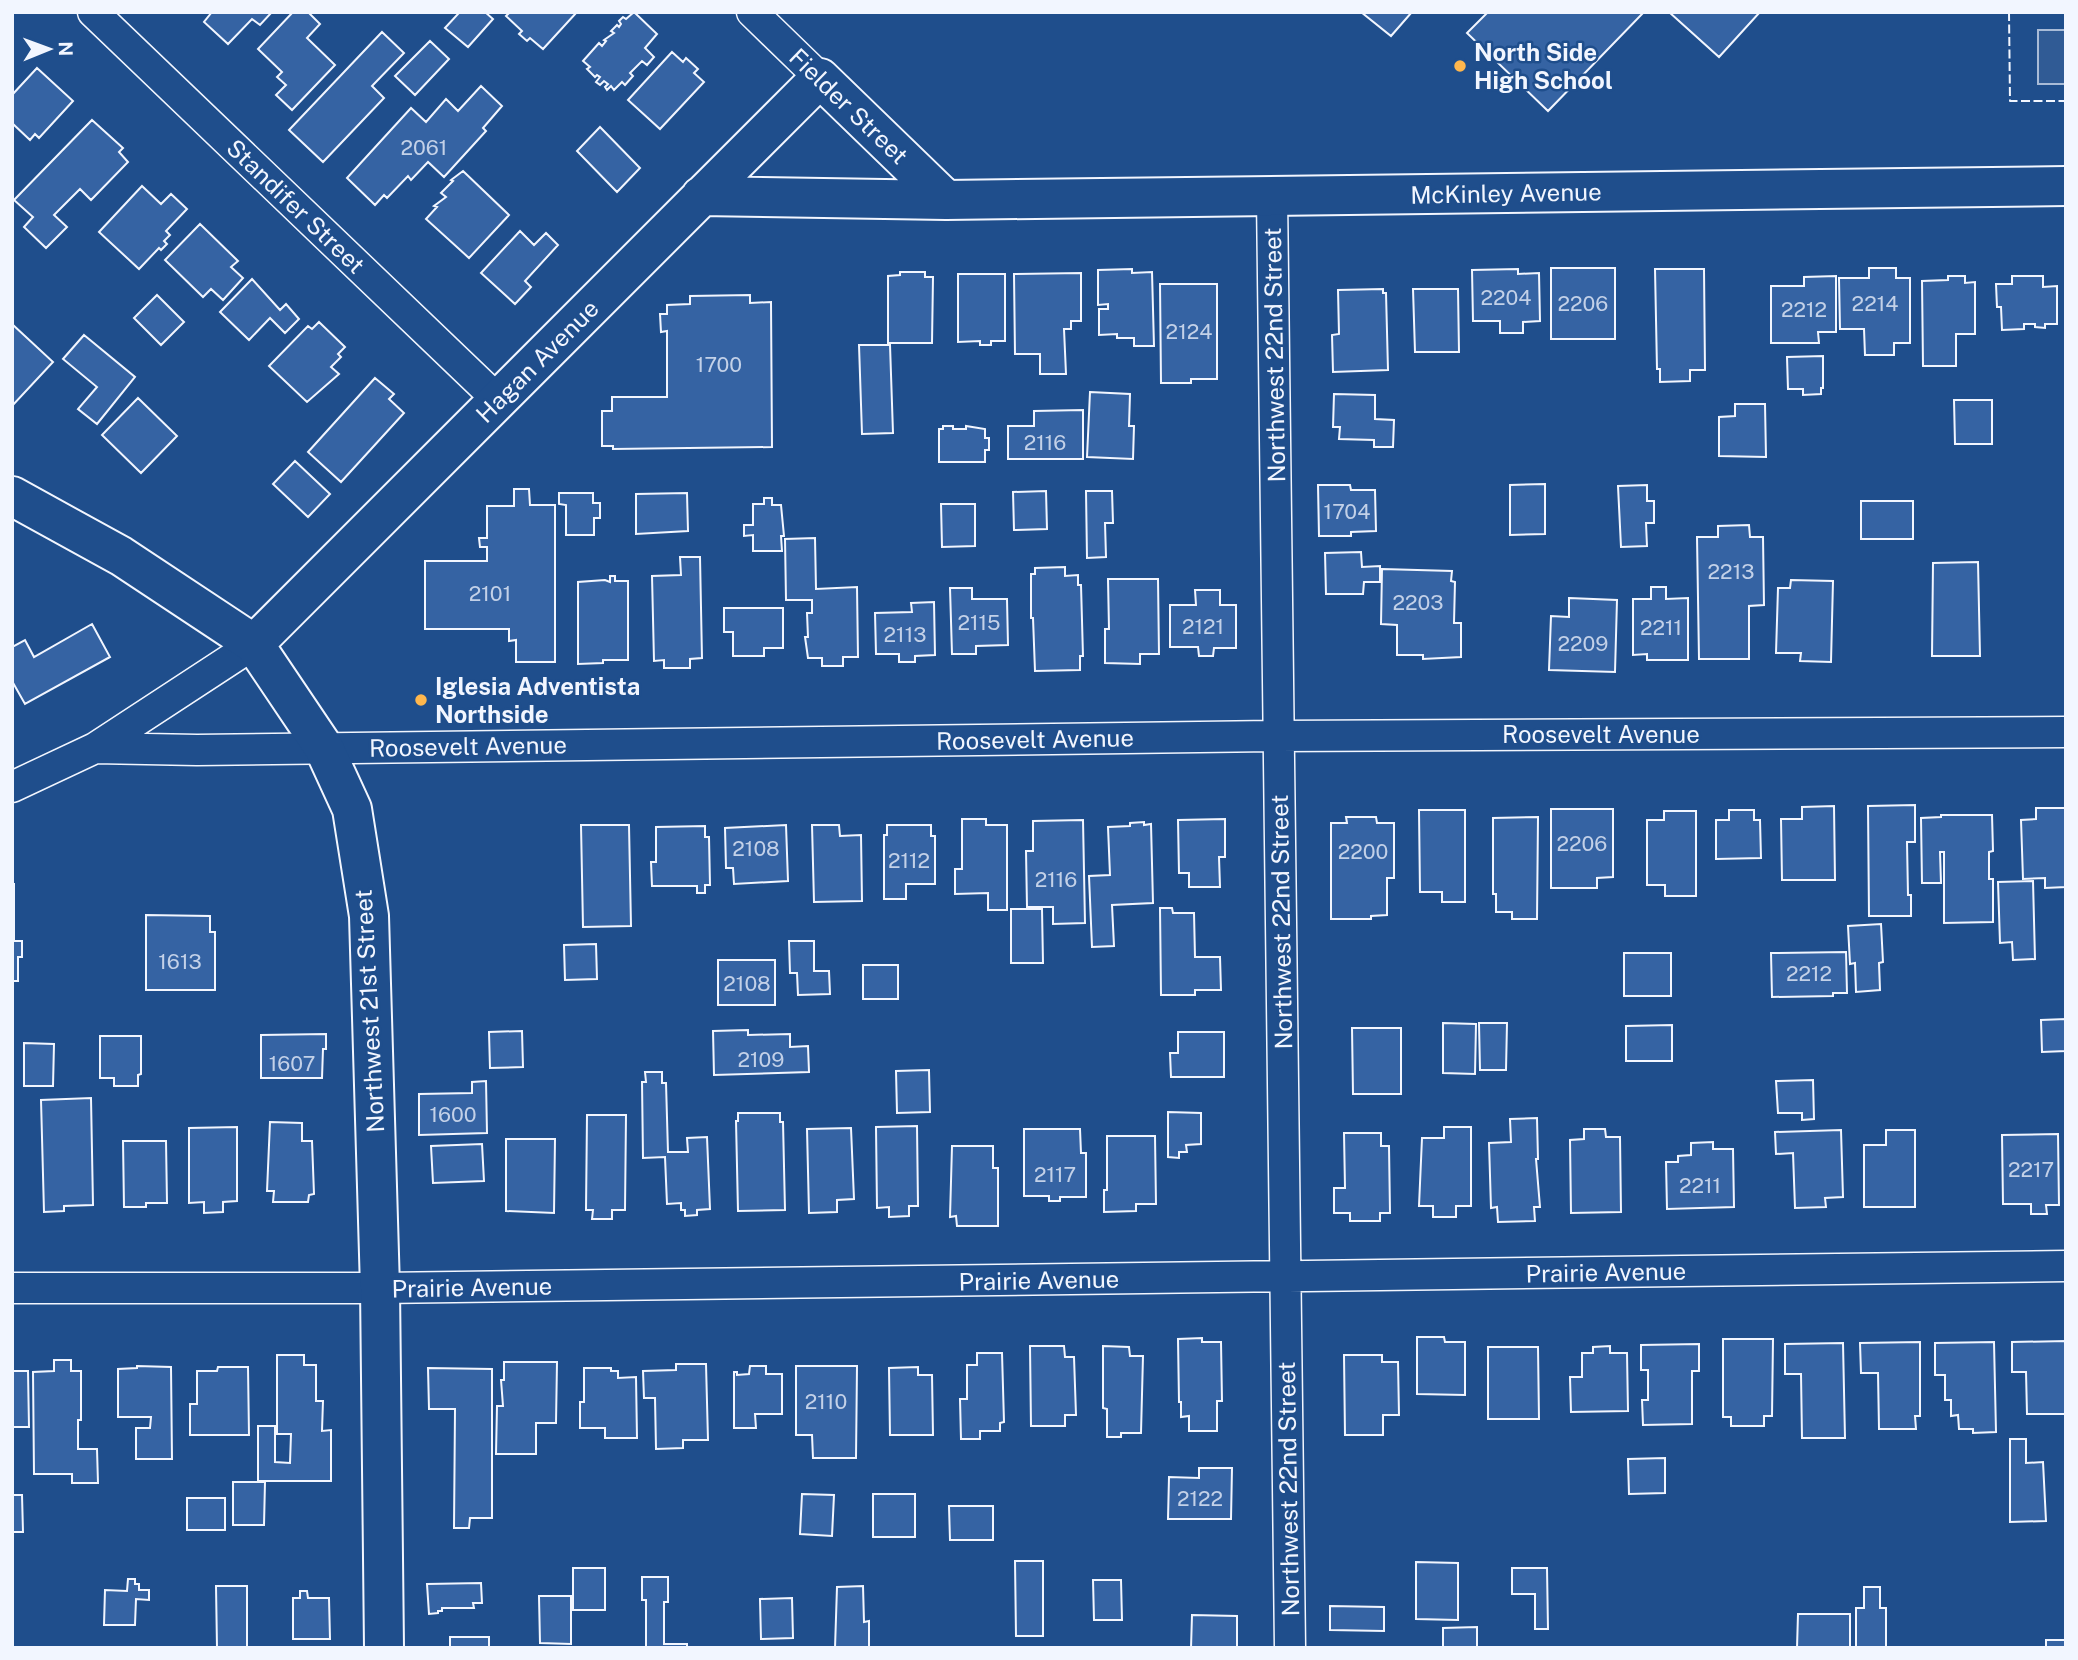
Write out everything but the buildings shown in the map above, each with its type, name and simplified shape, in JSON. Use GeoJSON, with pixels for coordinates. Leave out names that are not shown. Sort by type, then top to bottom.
{"type":"FeatureCollection","features":[{"type":"Feature","properties":{"kind":"street","name":"Standifer Street"},"geometry":{"type":"LineString","coordinates":[[93,12],[498,400]]}},
{"type":"Feature","properties":{"kind":"street","name":"Fielder Street"},"geometry":{"type":"LineString","coordinates":[[752,12],[946,200]]}},
{"type":"Feature","properties":{"kind":"street","name":"Hagan Avenue"},"geometry":{"type":"LineString","coordinates":[[254,644],[820,78]]}},
{"type":"Feature","properties":{"kind":"street","name":"McKinley Avenue"},"geometry":{"type":"LineString","coordinates":[[701,196],[946,200],[2066,186]]}},
{"type":"Feature","properties":{"kind":"street","name":"Northwest 22nd Street"},"geometry":{"type":"LineString","coordinates":[[1272,196],[1290,1648]]}},
{"type":"Feature","properties":{"kind":"street","name":"Northwest 21st Street"},"geometry":{"type":"LineString","coordinates":[[12,496],[121,556],[254,644],[324,748],[352,809],[369,916],[380,1288],[384,1648]]}},
{"type":"Feature","properties":{"kind":"street"},"geometry":{"type":"LineString","coordinates":[[95,748],[254,644]]}},
{"type":"Feature","properties":{"kind":"street","name":"Roosevelt Avenue"},"geometry":{"type":"LineString","coordinates":[[12,787],[95,748],[197,750],[1279,736],[2066,732]]}},
{"type":"Feature","properties":{"kind":"street","name":"Prairie Avenue"},"geometry":{"type":"LineString","coordinates":[[12,1288],[380,1288],[2066,1266]]}},
{"type":"Feature","properties":{"kind":"shaded area"},"geometry":{"type":"Polygon","coordinates":[[[2038,30],[2066,30],[2066,84],[2038,84],[2038,30]]]}},
{"type":"Feature","properties":{"kind":"fence"},"geometry":{"type":"LineString","coordinates":[[2009,12],[2010,101],[2066,101]]}},
{"type":"Feature","properties":{"kind":"place","name":"North Side High School"},"geometry":{"type":"Point","coordinates":[1460,66]}},
{"type":"Feature","properties":{"kind":"place","name":"Iglesia Adventista Northside"},"geometry":{"type":"Point","coordinates":[421,700]}}]}
